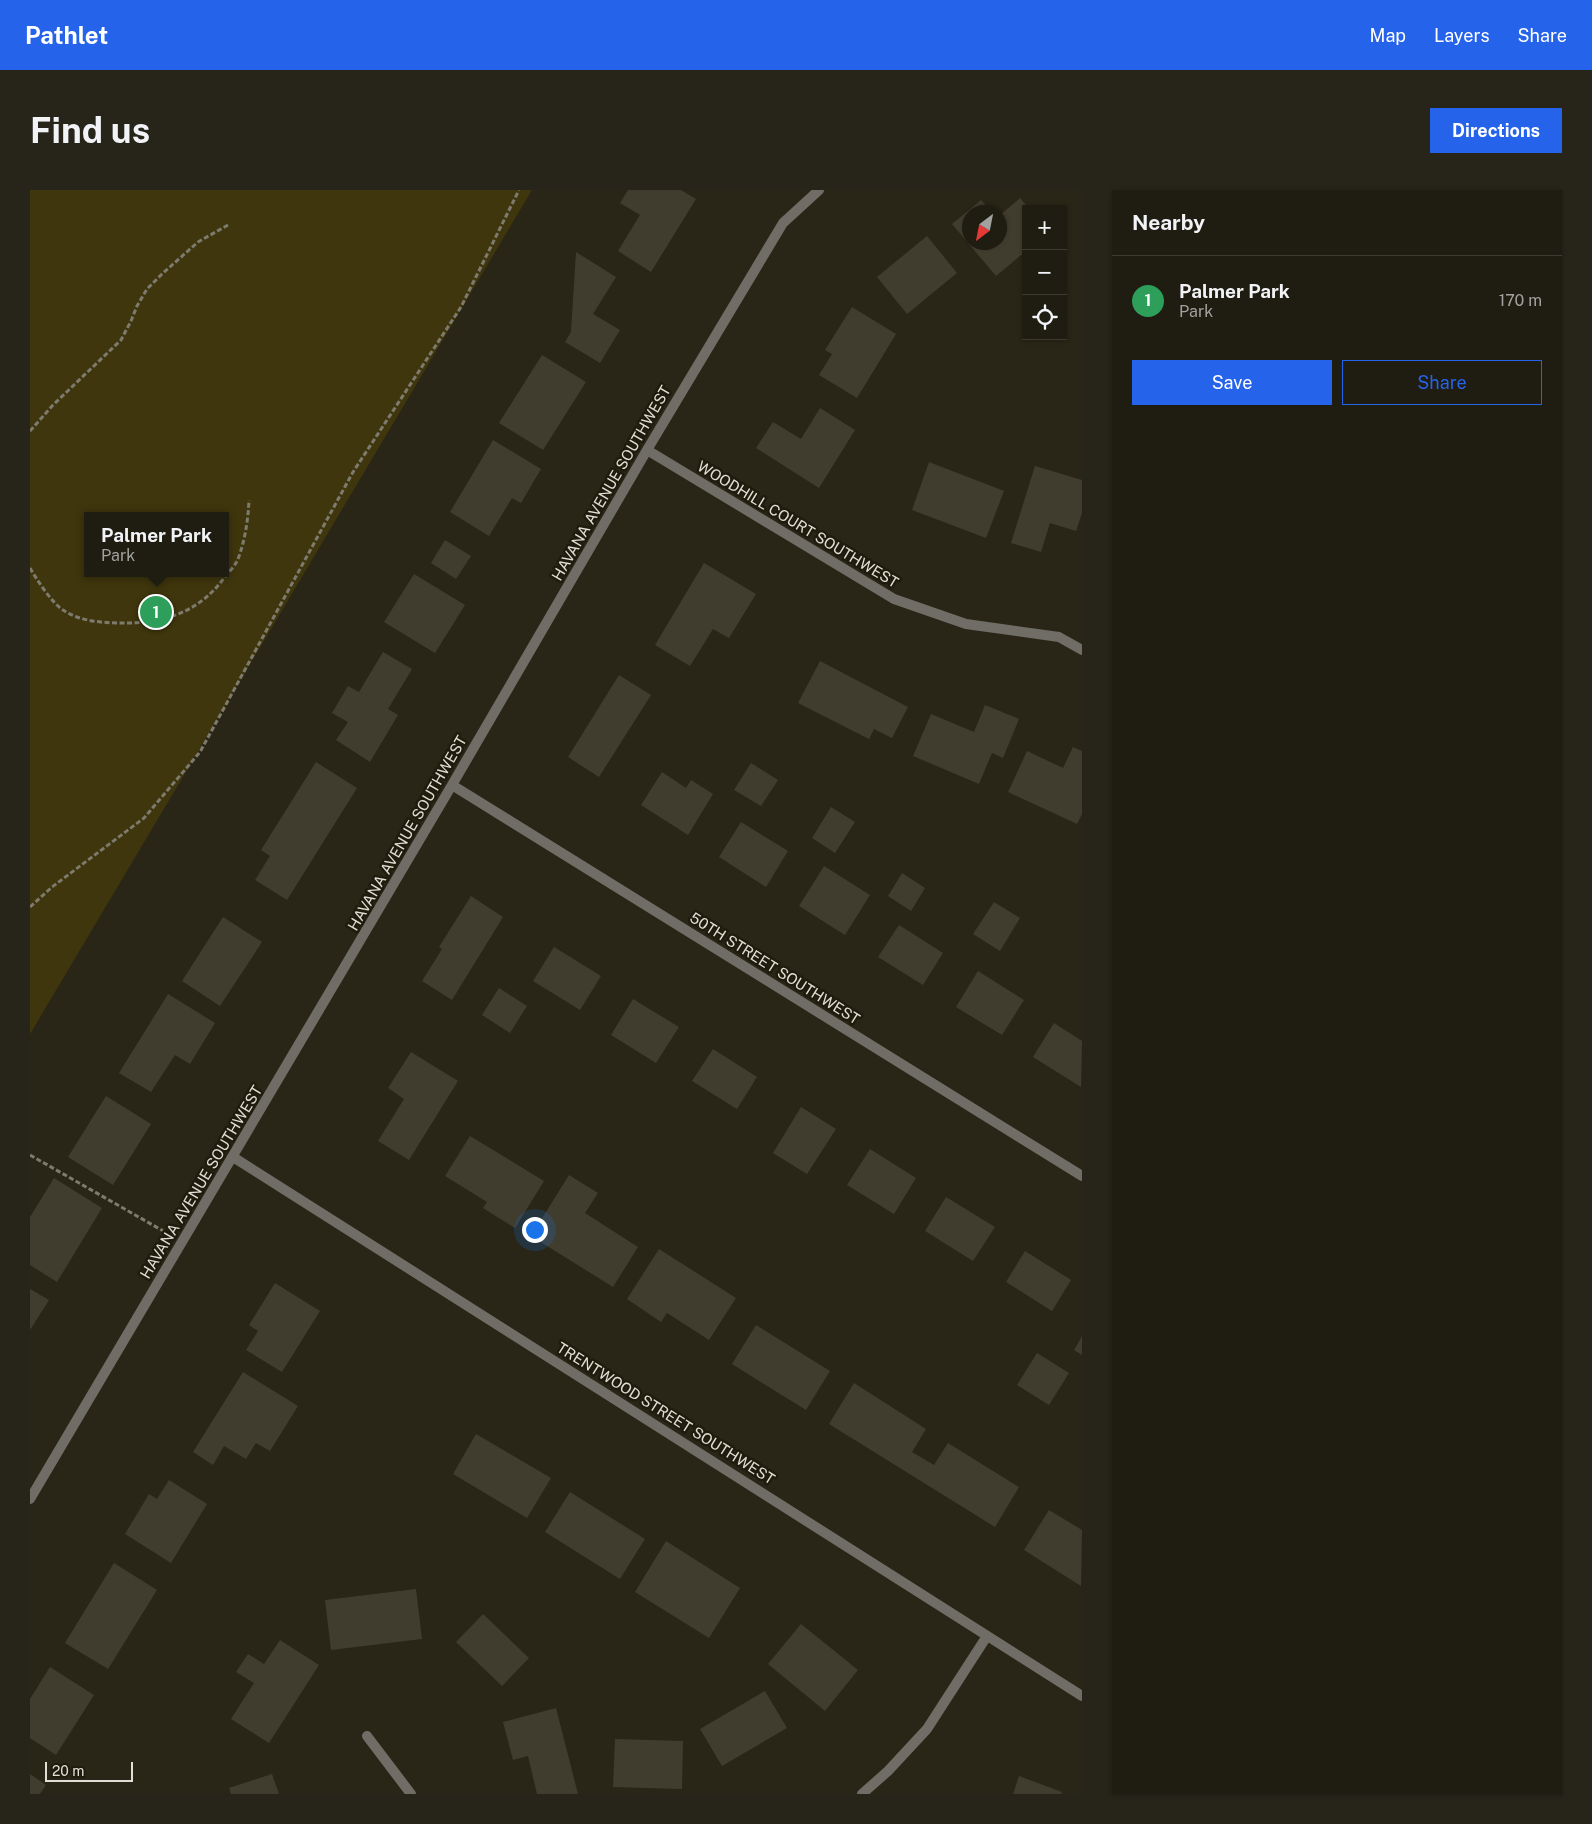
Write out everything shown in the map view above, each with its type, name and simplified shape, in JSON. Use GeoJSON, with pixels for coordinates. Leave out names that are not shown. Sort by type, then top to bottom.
{"type":"FeatureCollection","features":[{"type":"Feature","properties":{"kind":"street","name":"HAVANA AVENUE SOUTHWEST"},"geometry":{"type":"LineString","coordinates":[[30,1499],[452,785],[647,450],[783,223],[819,190]]}},
{"type":"Feature","properties":{"kind":"street","name":"WOODHILL COURT SOUTHWEST"},"geometry":{"type":"LineString","coordinates":[[647,450],[894,600],[966,624],[1058,637],[1082,650]]}},
{"type":"Feature","properties":{"kind":"street","name":"50TH STREET SOUTHWEST"},"geometry":{"type":"LineString","coordinates":[[452,785],[1082,1176]]}},
{"type":"Feature","properties":{"kind":"street","name":"TRENTWOOD STREET SOUTHWEST"},"geometry":{"type":"LineString","coordinates":[[233,1157],[1082,1696]]}},
{"type":"Feature","properties":{"kind":"street"},"geometry":{"type":"LineString","coordinates":[[862,1794],[888,1771],[927,1729],[987,1636]]}},
{"type":"Feature","properties":{"kind":"street"},"geometry":{"type":"LineString","coordinates":[[367,1736],[411,1794]]}},
{"type":"Feature","properties":{"kind":"path"},"geometry":{"type":"LineString","coordinates":[[30,907],[52,886],[144,818],[200,752],[354,472],[461,307],[519,190]]}},
{"type":"Feature","properties":{"kind":"path"},"geometry":{"type":"LineString","coordinates":[[30,431],[53,405],[122,340],[136,306],[147,289],[178,258],[198,242],[228,225]]}},
{"type":"Feature","properties":{"kind":"path"},"geometry":{"type":"LineString","coordinates":[[229,572],[237,561],[247,528],[249,500]]}},
{"type":"Feature","properties":{"kind":"path"},"geometry":{"type":"LineString","coordinates":[[30,568],[61,609],[84,620],[110,624],[137,623],[169,618],[190,610],[214,592],[225,577]]}},
{"type":"Feature","properties":{"kind":"path"},"geometry":{"type":"LineString","coordinates":[[30,1155],[182,1243]]}},
{"type":"Feature","properties":{"kind":"shaded area"},"geometry":{"type":"Polygon","coordinates":[[[30,190],[532,190],[30,1034],[30,190]]]}},
{"type":"Feature","properties":{"kind":"building"},"geometry":{"type":"Polygon","coordinates":[[[628,190],[681,190],[696,199],[651,272],[618,251],[640,215],[620,203],[628,190]]]}},
{"type":"Feature","properties":{"kind":"building"},"geometry":{"type":"Polygon","coordinates":[[[1020,198],[1026,205],[1022,205],[1022,254],[996,276],[974,250],[1007,250],[1007,209],[1020,198]]]}},
{"type":"Feature","properties":{"kind":"building"},"geometry":{"type":"Polygon","coordinates":[[[981,200],[986,205],[975,205],[981,200]]]}},
{"type":"Feature","properties":{"kind":"building"},"geometry":{"type":"Polygon","coordinates":[[[962,216],[962,236],[952,224],[962,216]]]}},
{"type":"Feature","properties":{"kind":"building"},"geometry":{"type":"Polygon","coordinates":[[[927,236],[957,273],[907,314],[877,277],[927,236]]]}},
{"type":"Feature","properties":{"kind":"building"},"geometry":{"type":"Polygon","coordinates":[[[576,252],[616,277],[593,314],[620,330],[600,363],[565,342],[571,332],[576,252]]]}},
{"type":"Feature","properties":{"kind":"building"},"geometry":{"type":"Polygon","coordinates":[[[852,307],[896,334],[857,398],[819,375],[832,354],[825,350],[852,307]]]}},
{"type":"Feature","properties":{"kind":"building"},"geometry":{"type":"Polygon","coordinates":[[[542,355],[586,382],[543,450],[499,423],[542,355]]]}},
{"type":"Feature","properties":{"kind":"building"},"geometry":{"type":"Polygon","coordinates":[[[820,408],[855,430],[819,488],[756,448],[773,422],[801,439],[820,408]]]}},
{"type":"Feature","properties":{"kind":"building"},"geometry":{"type":"Polygon","coordinates":[[[493,440],[541,469],[521,503],[512,498],[489,536],[450,512],[493,440]]]}},
{"type":"Feature","properties":{"kind":"building"},"geometry":{"type":"Polygon","coordinates":[[[929,462],[1004,491],[986,538],[912,510],[929,462]]]}},
{"type":"Feature","properties":{"kind":"building"},"geometry":{"type":"Polygon","coordinates":[[[1035,466],[1082,480],[1082,513],[1076,531],[1050,523],[1041,552],[1011,543],[1035,466]]]}},
{"type":"Feature","properties":{"kind":"building"},"geometry":{"type":"Polygon","coordinates":[[[445,540],[471,556],[456,579],[431,563],[445,540]]]}},
{"type":"Feature","properties":{"kind":"building"},"geometry":{"type":"Polygon","coordinates":[[[704,563],[756,594],[729,638],[713,629],[690,666],[655,645],[704,563]]]}},
{"type":"Feature","properties":{"kind":"building"},"geometry":{"type":"Polygon","coordinates":[[[414,574],[465,605],[435,653],[384,622],[414,574]]]}},
{"type":"Feature","properties":{"kind":"building"},"geometry":{"type":"Polygon","coordinates":[[[383,652],[412,669],[388,709],[398,715],[370,762],[336,740],[348,722],[332,713],[348,686],[359,692],[383,652]]]}},
{"type":"Feature","properties":{"kind":"building"},"geometry":{"type":"Polygon","coordinates":[[[820,661],[908,707],[892,738],[874,729],[869,739],[798,703],[820,661]]]}},
{"type":"Feature","properties":{"kind":"building"},"geometry":{"type":"Polygon","coordinates":[[[619,675],[651,695],[599,777],[568,757],[619,675]]]}},
{"type":"Feature","properties":{"kind":"building"},"geometry":{"type":"Polygon","coordinates":[[[985,705],[1019,719],[1003,758],[992,753],[979,784],[913,756],[931,714],[974,732],[985,705]]]}},
{"type":"Feature","properties":{"kind":"building"},"geometry":{"type":"Polygon","coordinates":[[[1073,747],[1082,751],[1082,814],[1077,824],[1008,792],[1027,751],[1063,768],[1073,747]]]}},
{"type":"Feature","properties":{"kind":"building"},"geometry":{"type":"Polygon","coordinates":[[[316,762],[357,788],[287,900],[255,880],[270,856],[261,850],[316,762]]]}},
{"type":"Feature","properties":{"kind":"building"},"geometry":{"type":"Polygon","coordinates":[[[751,763],[778,780],[761,806],[734,790],[751,763]]]}},
{"type":"Feature","properties":{"kind":"building"},"geometry":{"type":"Polygon","coordinates":[[[662,772],[686,788],[691,780],[713,794],[688,835],[641,805],[662,772]]]}},
{"type":"Feature","properties":{"kind":"building"},"geometry":{"type":"Polygon","coordinates":[[[831,807],[855,822],[835,853],[812,838],[831,807]]]}},
{"type":"Feature","properties":{"kind":"building"},"geometry":{"type":"Polygon","coordinates":[[[741,822],[788,851],[766,887],[719,857],[741,822]]]}},
{"type":"Feature","properties":{"kind":"building"},"geometry":{"type":"Polygon","coordinates":[[[824,866],[870,895],[845,935],[799,906],[824,866]]]}},
{"type":"Feature","properties":{"kind":"building"},"geometry":{"type":"Polygon","coordinates":[[[902,873],[925,888],[911,911],[888,896],[902,873]]]}},
{"type":"Feature","properties":{"kind":"building"},"geometry":{"type":"Polygon","coordinates":[[[471,896],[503,917],[452,1000],[422,981],[442,949],[439,947],[471,896]]]}},
{"type":"Feature","properties":{"kind":"building"},"geometry":{"type":"Polygon","coordinates":[[[994,902],[1020,918],[1000,951],[973,934],[994,902]]]}},
{"type":"Feature","properties":{"kind":"building"},"geometry":{"type":"Polygon","coordinates":[[[223,917],[262,942],[220,1006],[182,981],[223,917]]]}},
{"type":"Feature","properties":{"kind":"building"},"geometry":{"type":"Polygon","coordinates":[[[899,925],[943,953],[923,985],[878,957],[899,925]]]}},
{"type":"Feature","properties":{"kind":"building"},"geometry":{"type":"Polygon","coordinates":[[[554,947],[601,976],[580,1010],[533,981],[554,947]]]}},
{"type":"Feature","properties":{"kind":"building"},"geometry":{"type":"Polygon","coordinates":[[[978,971],[1024,1000],[1002,1035],[956,1007],[978,971]]]}},
{"type":"Feature","properties":{"kind":"building"},"geometry":{"type":"Polygon","coordinates":[[[499,988],[527,1006],[510,1033],[482,1015],[499,988]]]}},
{"type":"Feature","properties":{"kind":"building"},"geometry":{"type":"Polygon","coordinates":[[[168,994],[215,1023],[190,1064],[175,1055],[151,1092],[119,1073],[168,994]]]}},
{"type":"Feature","properties":{"kind":"building"},"geometry":{"type":"Polygon","coordinates":[[[633,999],[679,1027],[656,1063],[611,1035],[633,999]]]}},
{"type":"Feature","properties":{"kind":"building"},"geometry":{"type":"Polygon","coordinates":[[[1054,1023],[1082,1041],[1081,1087],[1033,1057],[1054,1023]]]}},
{"type":"Feature","properties":{"kind":"building"},"geometry":{"type":"Polygon","coordinates":[[[713,1049],[757,1077],[737,1109],[692,1081],[713,1049]]]}},
{"type":"Feature","properties":{"kind":"building"},"geometry":{"type":"Polygon","coordinates":[[[411,1052],[458,1081],[409,1160],[378,1141],[404,1099],[388,1088],[411,1052]]]}},
{"type":"Feature","properties":{"kind":"building"},"geometry":{"type":"Polygon","coordinates":[[[106,1096],[151,1124],[113,1185],[68,1157],[106,1096]]]}},
{"type":"Feature","properties":{"kind":"building"},"geometry":{"type":"Polygon","coordinates":[[[801,1107],[836,1129],[807,1174],[773,1153],[801,1107]]]}},
{"type":"Feature","properties":{"kind":"building"},"geometry":{"type":"Polygon","coordinates":[[[470,1136],[544,1181],[515,1228],[483,1208],[487,1202],[445,1176],[470,1136]]]}},
{"type":"Feature","properties":{"kind":"building"},"geometry":{"type":"Polygon","coordinates":[[[870,1149],[916,1178],[894,1214],[847,1185],[870,1149]]]}},
{"type":"Feature","properties":{"kind":"building"},"geometry":{"type":"Polygon","coordinates":[[[569,1175],[598,1193],[585,1213],[638,1247],[613,1287],[531,1236],[569,1175]]]}},
{"type":"Feature","properties":{"kind":"building"},"geometry":{"type":"Polygon","coordinates":[[[54,1178],[102,1208],[57,1282],[30,1265],[30,1217],[54,1178]]]}},
{"type":"Feature","properties":{"kind":"building"},"geometry":{"type":"Polygon","coordinates":[[[946,1197],[995,1227],[973,1261],[925,1231],[946,1197]]]}},
{"type":"Feature","properties":{"kind":"building"},"geometry":{"type":"Polygon","coordinates":[[[659,1249],[736,1298],[709,1340],[667,1313],[661,1322],[627,1299],[659,1249]]]}},
{"type":"Feature","properties":{"kind":"building"},"geometry":{"type":"Polygon","coordinates":[[[1025,1251],[1071,1280],[1052,1311],[1006,1282],[1025,1251]]]}},
{"type":"Feature","properties":{"kind":"building"},"geometry":{"type":"Polygon","coordinates":[[[275,1283],[320,1311],[282,1372],[246,1350],[258,1331],[249,1325],[275,1283]]]}},
{"type":"Feature","properties":{"kind":"building"},"geometry":{"type":"Polygon","coordinates":[[[30,1289],[49,1300],[30,1330],[30,1289]]]}},
{"type":"Feature","properties":{"kind":"building"},"geometry":{"type":"Polygon","coordinates":[[[756,1325],[830,1371],[806,1410],[732,1364],[756,1325]]]}},
{"type":"Feature","properties":{"kind":"building"},"geometry":{"type":"Polygon","coordinates":[[[1082,1336],[1082,1355],[1074,1350],[1082,1336]]]}},
{"type":"Feature","properties":{"kind":"building"},"geometry":{"type":"Polygon","coordinates":[[[1037,1353],[1069,1373],[1049,1405],[1017,1385],[1037,1353]]]}},
{"type":"Feature","properties":{"kind":"building"},"geometry":{"type":"Polygon","coordinates":[[[243,1372],[298,1406],[270,1451],[256,1443],[246,1459],[224,1446],[213,1465],[193,1452],[243,1372]]]}},
{"type":"Feature","properties":{"kind":"building"},"geometry":{"type":"Polygon","coordinates":[[[854,1383],[926,1429],[912,1452],[934,1465],[948,1443],[1019,1487],[995,1527],[829,1424],[854,1383]]]}},
{"type":"Feature","properties":{"kind":"building"},"geometry":{"type":"Polygon","coordinates":[[[476,1434],[551,1478],[527,1518],[453,1474],[476,1434]]]}},
{"type":"Feature","properties":{"kind":"building"},"geometry":{"type":"Polygon","coordinates":[[[169,1480],[207,1504],[171,1563],[125,1534],[149,1494],[157,1499],[169,1480]]]}},
{"type":"Feature","properties":{"kind":"building"},"geometry":{"type":"Polygon","coordinates":[[[570,1492],[645,1539],[620,1579],[545,1532],[570,1492]]]}},
{"type":"Feature","properties":{"kind":"building"},"geometry":{"type":"Polygon","coordinates":[[[1049,1510],[1082,1530],[1081,1586],[1024,1550],[1049,1510]]]}},
{"type":"Feature","properties":{"kind":"building"},"geometry":{"type":"Polygon","coordinates":[[[666,1541],[740,1588],[709,1638],[635,1592],[666,1541]]]}},
{"type":"Feature","properties":{"kind":"building"},"geometry":{"type":"Polygon","coordinates":[[[114,1563],[157,1590],[108,1669],[65,1643],[114,1563]]]}},
{"type":"Feature","properties":{"kind":"building"},"geometry":{"type":"Polygon","coordinates":[[[416,1589],[422,1639],[331,1650],[325,1600],[416,1589]]]}},
{"type":"Feature","properties":{"kind":"building"},"geometry":{"type":"Polygon","coordinates":[[[483,1614],[529,1658],[502,1686],[456,1642],[483,1614]]]}},
{"type":"Feature","properties":{"kind":"building"},"geometry":{"type":"Polygon","coordinates":[[[801,1624],[858,1670],[825,1711],[768,1664],[801,1624]]]}},
{"type":"Feature","properties":{"kind":"building"},"geometry":{"type":"Polygon","coordinates":[[[280,1640],[319,1665],[269,1743],[231,1719],[254,1683],[236,1672],[248,1654],[264,1664],[280,1640]]]}},
{"type":"Feature","properties":{"kind":"building"},"geometry":{"type":"Polygon","coordinates":[[[50,1667],[94,1695],[56,1755],[30,1738],[30,1699],[50,1667]]]}},
{"type":"Feature","properties":{"kind":"building"},"geometry":{"type":"Polygon","coordinates":[[[765,1691],[787,1728],[722,1766],[700,1729],[765,1691]]]}},
{"type":"Feature","properties":{"kind":"building"},"geometry":{"type":"Polygon","coordinates":[[[556,1708],[578,1794],[537,1794],[528,1756],[513,1760],[503,1722],[556,1708]]]}},
{"type":"Feature","properties":{"kind":"building"},"geometry":{"type":"Polygon","coordinates":[[[615,1739],[683,1741],[682,1789],[613,1787],[615,1739]]]}},
{"type":"Feature","properties":{"kind":"building"},"geometry":{"type":"Polygon","coordinates":[[[30,1774],[46,1785],[40,1794],[30,1794],[30,1774]]]}},
{"type":"Feature","properties":{"kind":"building"},"geometry":{"type":"Polygon","coordinates":[[[272,1774],[279,1794],[231,1794],[229,1788],[272,1774]]]}},
{"type":"Feature","properties":{"kind":"building"},"geometry":{"type":"Polygon","coordinates":[[[1019,1776],[1062,1792],[1061,1794],[1013,1794],[1019,1776]]]}},
{"type":"Feature","properties":{"kind":"place","name":"Palmer Park"},"geometry":{"type":"Point","coordinates":[156,612]}}]}
